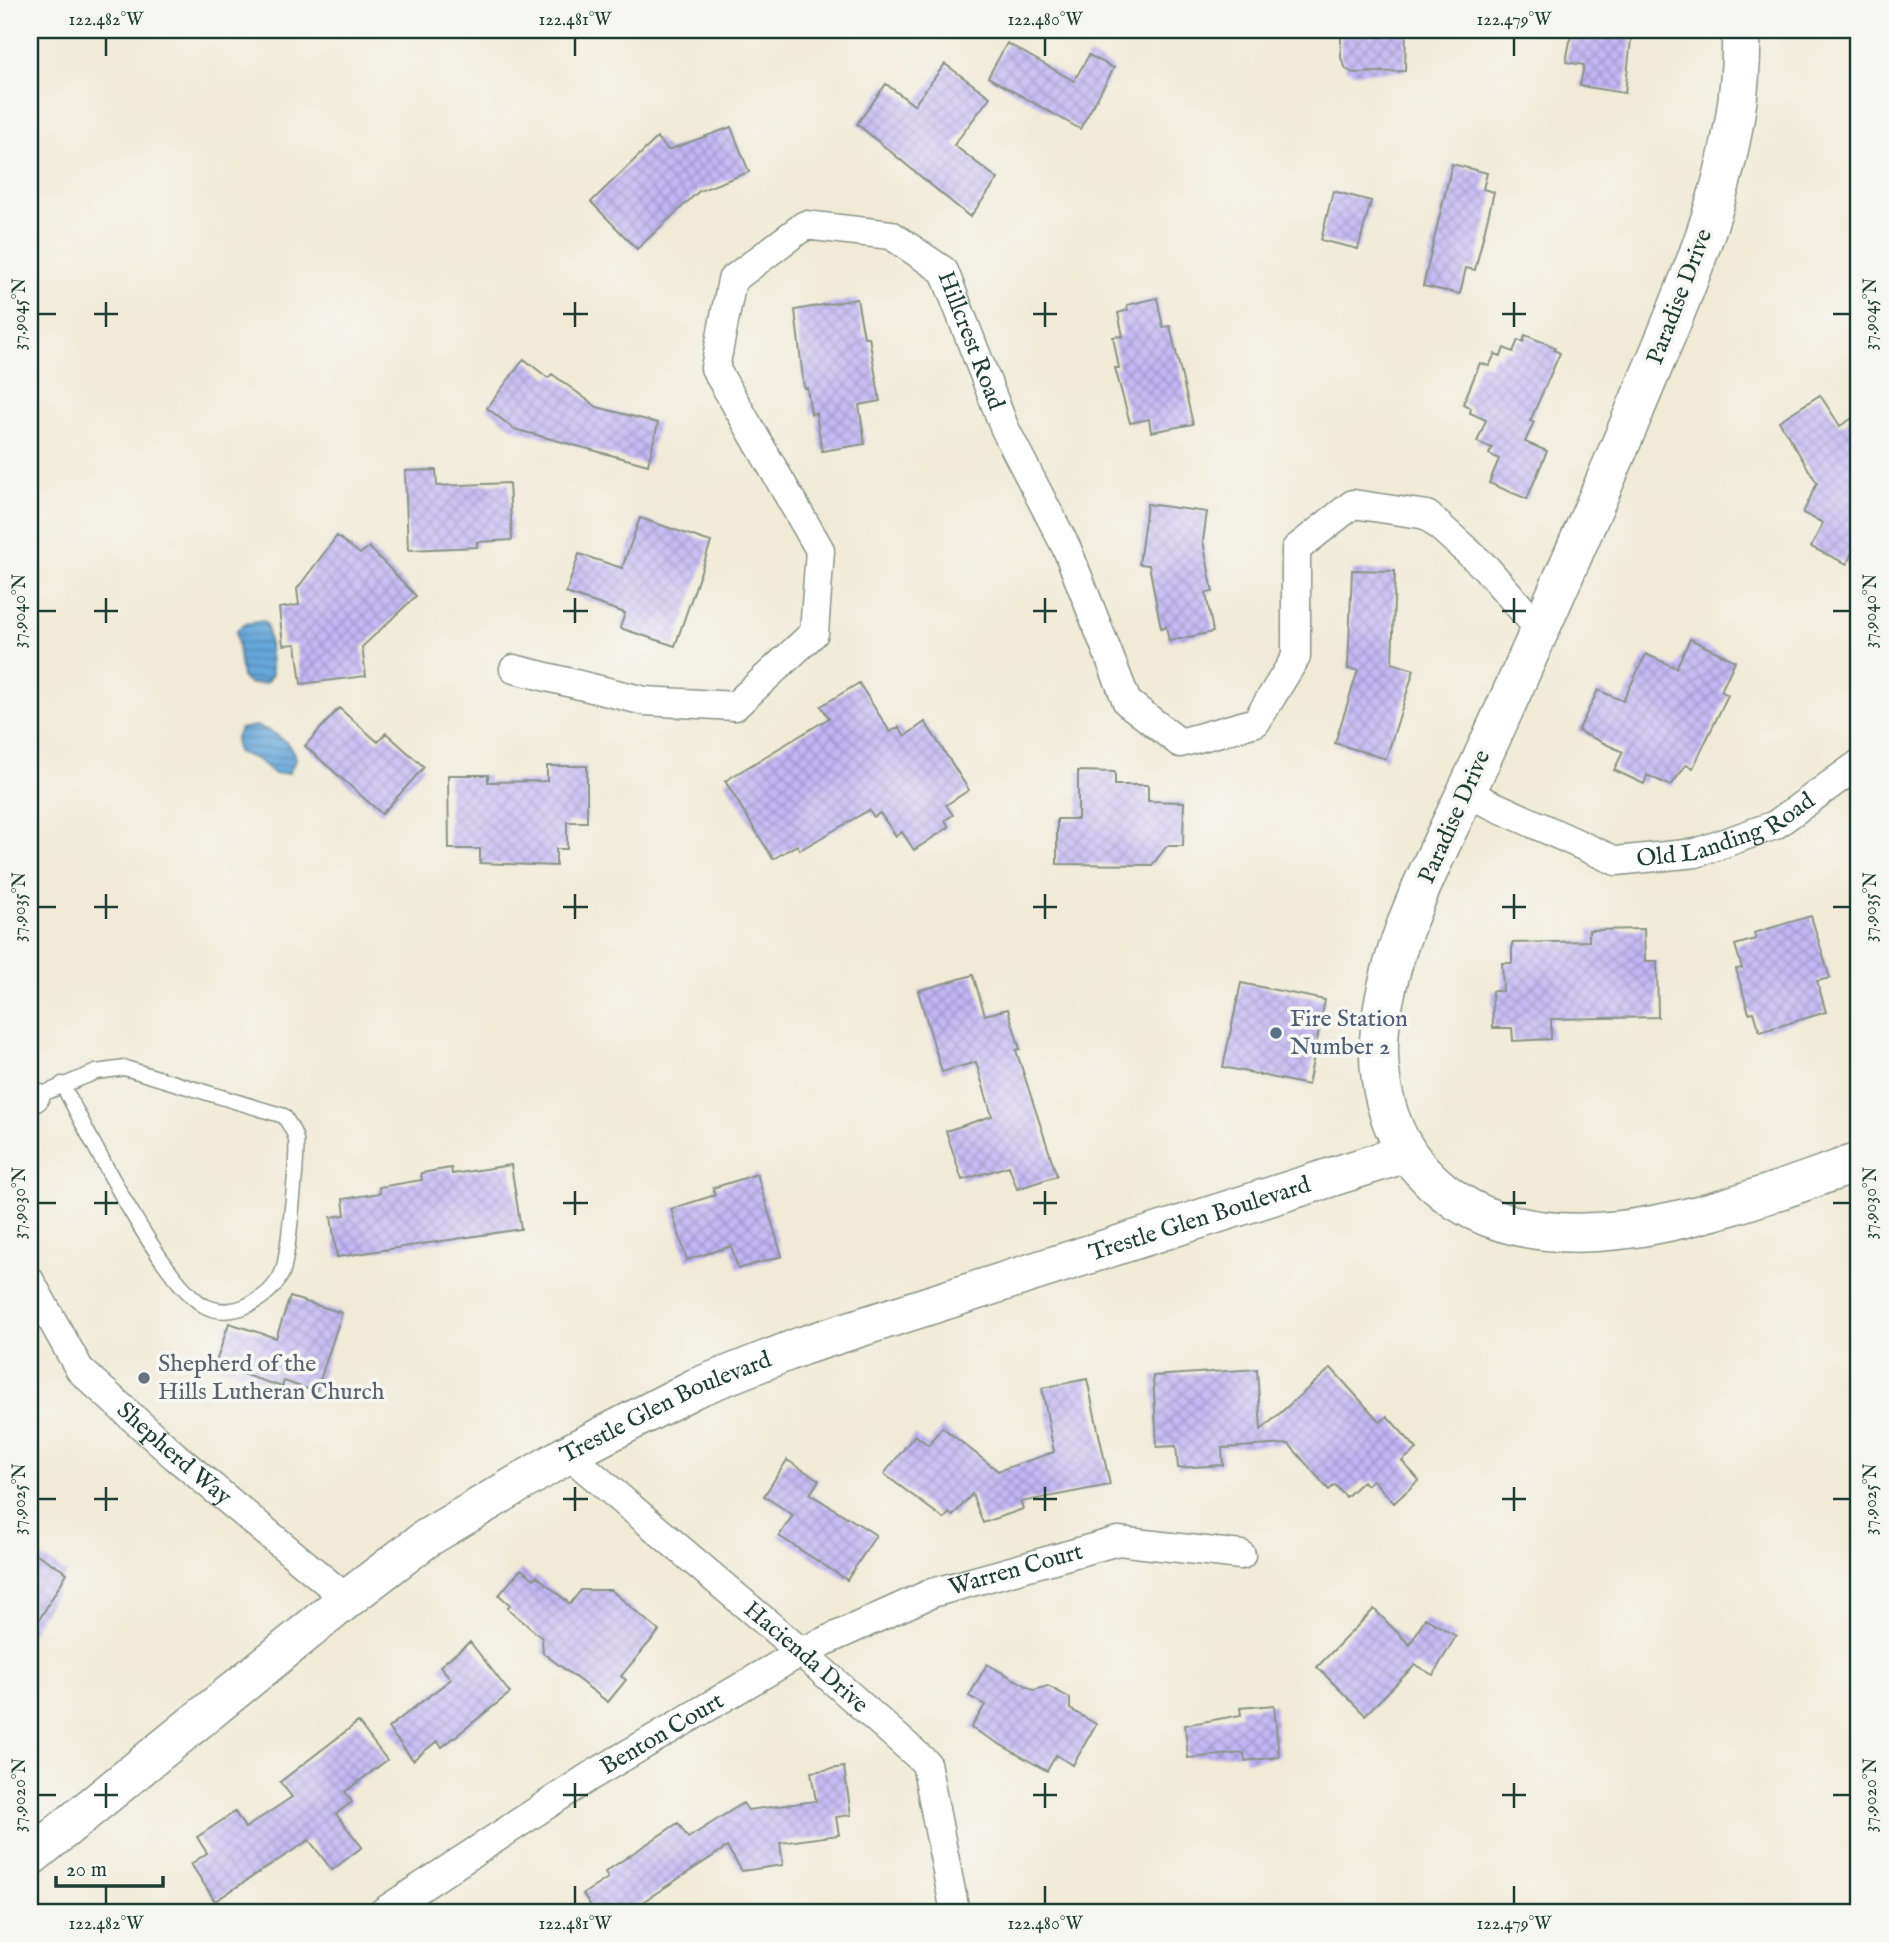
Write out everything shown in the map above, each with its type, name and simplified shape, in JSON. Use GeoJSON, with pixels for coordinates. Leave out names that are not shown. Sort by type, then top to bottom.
{"type":"FeatureCollection","features":[{"type":"Feature","properties":{"kind":"street","name":"Paradise Drive"},"geometry":{"type":"LineString","coordinates":[[1741,30],[1740,80],[1731,147],[1706,232],[1637,406],[1541,630],[1406,930],[1382,1014],[1379,1052],[1390,1115],[1407,1153],[1441,1191],[1480,1213],[1530,1228],[1583,1233],[1634,1230],[1683,1220],[1859,1162]]}},
{"type":"Feature","properties":{"kind":"street","name":"Hillcrest Road"},"geometry":{"type":"LineString","coordinates":[[514,668],[645,701],[736,706],[814,633],[820,550],[715,368],[732,280],[805,225],[891,235],[944,271],[1005,429],[1067,549],[1127,702],[1180,743],[1256,722],[1296,657],[1296,550],[1353,505],[1427,514],[1486,568],[1541,630]]}},
{"type":"Feature","properties":{"kind":"street","name":"Old Landing Road"},"geometry":{"type":"LineString","coordinates":[[1466,793],[1616,860],[1696,853],[1775,825],[1859,764]]}},
{"type":"Feature","properties":{"kind":"street","name":"Trestle Glen Boulevard"},"geometry":{"type":"LineString","coordinates":[[30,1857],[347,1599],[436,1532],[568,1454],[695,1388],[765,1359],[1407,1153]]}},
{"type":"Feature","properties":{"kind":"street","name":"Shepherd Way"},"geometry":{"type":"LineString","coordinates":[[30,1281],[80,1370],[175,1457],[347,1599]]}},
{"type":"Feature","properties":{"kind":"street","name":"Hacienda Drive"},"geometry":{"type":"LineString","coordinates":[[568,1454],[801,1652],[926,1763],[956,1912]]}},
{"type":"Feature","properties":{"kind":"street","name":"Warren Court"},"geometry":{"type":"LineString","coordinates":[[801,1652],[932,1593],[1118,1541],[1241,1555]]}},
{"type":"Feature","properties":{"kind":"street","name":"Benton Court"},"geometry":{"type":"LineString","coordinates":[[383,1912],[589,1777],[801,1652]]}},
{"type":"Feature","properties":{"kind":"lane"},"geometry":{"type":"LineString","coordinates":[[32,1098],[62,1084],[96,1072],[125,1068],[284,1116],[296,1138],[293,1189],[284,1271],[270,1294],[237,1310],[207,1307],[171,1277],[62,1084]]}},
{"type":"Feature","properties":{"kind":"water"},"geometry":{"type":"Polygon","coordinates":[[[263,621],[267,625],[272,674],[266,683],[249,684],[242,677],[236,631],[244,624],[263,621]]]}},
{"type":"Feature","properties":{"kind":"water"},"geometry":{"type":"Polygon","coordinates":[[[255,726],[274,734],[290,747],[296,759],[289,773],[274,774],[258,760],[237,752],[235,739],[240,729],[255,726]]]}},
{"type":"Feature","properties":{"kind":"building"},"geometry":{"type":"Polygon","coordinates":[[[1341,30],[1406,30],[1405,71],[1353,73],[1346,69],[1341,58],[1341,30]]]}},
{"type":"Feature","properties":{"kind":"building"},"geometry":{"type":"Polygon","coordinates":[[[1572,30],[1632,30],[1625,93],[1580,86],[1584,65],[1566,62],[1572,30]]]}},
{"type":"Feature","properties":{"kind":"building"},"geometry":{"type":"Polygon","coordinates":[[[1007,43],[1074,81],[1089,55],[1114,68],[1080,129],[988,77],[1007,43]]]}},
{"type":"Feature","properties":{"kind":"building"},"geometry":{"type":"Polygon","coordinates":[[[945,64],[990,97],[954,145],[998,179],[970,217],[857,124],[886,84],[914,105],[945,64]]]}},
{"type":"Feature","properties":{"kind":"building"},"geometry":{"type":"Polygon","coordinates":[[[731,127],[749,172],[699,191],[637,249],[591,202],[657,138],[668,150],[731,127]]]}},
{"type":"Feature","properties":{"kind":"building"},"geometry":{"type":"Polygon","coordinates":[[[1452,164],[1487,173],[1483,189],[1494,192],[1475,270],[1466,268],[1460,294],[1423,286],[1452,164]]]}},
{"type":"Feature","properties":{"kind":"building"},"geometry":{"type":"Polygon","coordinates":[[[1333,191],[1371,201],[1358,249],[1321,240],[1333,191]]]}},
{"type":"Feature","properties":{"kind":"building"},"geometry":{"type":"Polygon","coordinates":[[[1157,298],[1163,327],[1170,326],[1193,424],[1151,432],[1149,419],[1130,423],[1115,368],[1119,368],[1113,337],[1123,336],[1118,313],[1128,310],[1127,305],[1157,298]]]}},
{"type":"Feature","properties":{"kind":"building"},"geometry":{"type":"Polygon","coordinates":[[[857,299],[864,337],[869,337],[880,401],[859,405],[865,444],[822,451],[816,413],[811,414],[807,388],[804,388],[795,310],[857,299]]]}},
{"type":"Feature","properties":{"kind":"building"},"geometry":{"type":"Polygon","coordinates":[[[1525,335],[1555,347],[1554,350],[1560,353],[1530,421],[1534,422],[1525,442],[1547,451],[1527,499],[1489,483],[1499,459],[1489,454],[1492,448],[1477,442],[1486,420],[1470,413],[1471,408],[1463,404],[1480,363],[1489,366],[1495,354],[1501,356],[1504,348],[1513,352],[1518,340],[1523,342],[1525,335]]]}},
{"type":"Feature","properties":{"kind":"building"},"geometry":{"type":"Polygon","coordinates":[[[524,359],[548,378],[552,374],[597,407],[658,423],[648,465],[514,429],[487,408],[524,359]]]}},
{"type":"Feature","properties":{"kind":"building"},"geometry":{"type":"Polygon","coordinates":[[[1820,395],[1840,426],[1859,414],[1859,538],[1847,564],[1811,547],[1823,523],[1803,513],[1817,483],[1779,421],[1820,395]]]}},
{"type":"Feature","properties":{"kind":"building"},"geometry":{"type":"Polygon","coordinates":[[[436,470],[437,486],[509,483],[512,540],[477,542],[477,547],[408,550],[405,471],[436,470]]]}},
{"type":"Feature","properties":{"kind":"building"},"geometry":{"type":"Polygon","coordinates":[[[1147,504],[1207,512],[1203,541],[1213,592],[1206,593],[1213,632],[1169,641],[1166,626],[1161,628],[1149,565],[1139,564],[1147,504]]]}},
{"type":"Feature","properties":{"kind":"building"},"geometry":{"type":"Polygon","coordinates":[[[640,518],[711,542],[675,646],[620,628],[625,613],[566,593],[579,554],[622,568],[640,518]]]}},
{"type":"Feature","properties":{"kind":"building"},"geometry":{"type":"Polygon","coordinates":[[[337,536],[360,554],[369,547],[416,596],[362,647],[366,676],[301,684],[296,644],[283,645],[279,608],[299,605],[297,589],[337,536]]]}},
{"type":"Feature","properties":{"kind":"building"},"geometry":{"type":"Polygon","coordinates":[[[1352,570],[1395,571],[1392,663],[1414,670],[1386,759],[1335,743],[1358,670],[1348,669],[1352,570]]]}},
{"type":"Feature","properties":{"kind":"building"},"geometry":{"type":"Polygon","coordinates":[[[1690,639],[1735,661],[1721,691],[1728,695],[1693,768],[1686,765],[1671,786],[1647,775],[1644,784],[1614,770],[1623,752],[1578,731],[1598,690],[1623,701],[1646,654],[1676,668],[1690,639]]]}},
{"type":"Feature","properties":{"kind":"building"},"geometry":{"type":"Polygon","coordinates":[[[859,683],[890,732],[899,727],[905,736],[925,722],[969,790],[946,805],[953,815],[945,820],[949,827],[914,850],[902,832],[896,836],[880,813],[874,817],[869,810],[800,850],[797,845],[773,859],[725,781],[829,718],[821,706],[859,683]]]}},
{"type":"Feature","properties":{"kind":"building"},"geometry":{"type":"Polygon","coordinates":[[[339,708],[378,742],[386,733],[424,767],[382,814],[305,746],[339,708]]]}},
{"type":"Feature","properties":{"kind":"building"},"geometry":{"type":"Polygon","coordinates":[[[547,766],[587,766],[587,822],[567,822],[567,849],[556,849],[556,866],[480,863],[480,849],[449,849],[448,775],[488,775],[488,782],[547,781],[547,766]]]}},
{"type":"Feature","properties":{"kind":"building"},"geometry":{"type":"Polygon","coordinates":[[[1078,771],[1115,772],[1115,785],[1148,785],[1148,801],[1184,802],[1183,846],[1167,846],[1152,865],[1057,864],[1057,819],[1078,819],[1078,771]]]}},
{"type":"Feature","properties":{"kind":"building"},"geometry":{"type":"Polygon","coordinates":[[[1811,916],[1830,978],[1817,981],[1826,1012],[1760,1032],[1754,1012],[1749,1013],[1736,969],[1742,968],[1735,945],[1756,939],[1754,933],[1811,916]]]}},
{"type":"Feature","properties":{"kind":"building"},"geometry":{"type":"Polygon","coordinates":[[[1644,929],[1645,961],[1657,961],[1658,1017],[1551,1019],[1551,1039],[1513,1041],[1512,1028],[1493,1028],[1492,991],[1503,991],[1502,963],[1512,963],[1512,943],[1589,941],[1589,930],[1644,929]]]}},
{"type":"Feature","properties":{"kind":"building"},"geometry":{"type":"Polygon","coordinates":[[[973,975],[985,1015],[1008,1009],[1020,1049],[1016,1050],[1057,1176],[1017,1189],[1009,1166],[962,1180],[946,1131],[992,1116],[976,1062],[942,1072],[918,991],[973,975]]]}},
{"type":"Feature","properties":{"kind":"building"},"geometry":{"type":"Polygon","coordinates":[[[1241,983],[1325,1000],[1308,1085],[1223,1067],[1241,983]]]}},
{"type":"Feature","properties":{"kind":"building"},"geometry":{"type":"Polygon","coordinates":[[[511,1165],[521,1229],[337,1257],[331,1217],[345,1215],[343,1199],[380,1193],[379,1187],[422,1180],[421,1173],[451,1168],[452,1174],[511,1165]]]}},
{"type":"Feature","properties":{"kind":"building"},"geometry":{"type":"Polygon","coordinates":[[[757,1174],[782,1256],[738,1269],[731,1246],[687,1260],[671,1209],[715,1195],[713,1188],[757,1174]]]}},
{"type":"Feature","properties":{"kind":"building"},"geometry":{"type":"Polygon","coordinates":[[[290,1297],[342,1313],[316,1392],[284,1381],[282,1387],[215,1365],[229,1323],[276,1338],[290,1297]]]}},
{"type":"Feature","properties":{"kind":"building"},"geometry":{"type":"Polygon","coordinates":[[[1331,1368],[1380,1422],[1387,1416],[1417,1449],[1402,1461],[1419,1480],[1394,1503],[1373,1480],[1366,1485],[1363,1481],[1346,1497],[1335,1485],[1329,1490],[1289,1444],[1222,1448],[1223,1465],[1178,1468],[1176,1446],[1157,1447],[1153,1376],[1257,1369],[1261,1430],[1331,1368]]]}},
{"type":"Feature","properties":{"kind":"building"},"geometry":{"type":"Polygon","coordinates":[[[1087,1379],[1110,1485],[1021,1502],[1023,1509],[983,1523],[972,1494],[953,1516],[949,1513],[944,1519],[884,1474],[915,1435],[928,1445],[942,1427],[998,1471],[1054,1452],[1042,1388],[1087,1379]]]}},
{"type":"Feature","properties":{"kind":"building"},"geometry":{"type":"Polygon","coordinates":[[[787,1460],[819,1480],[810,1494],[876,1535],[847,1580],[779,1536],[793,1515],[764,1496],[787,1460]]]}},
{"type":"Feature","properties":{"kind":"building"},"geometry":{"type":"Polygon","coordinates":[[[30,1550],[67,1573],[30,1635],[30,1550]]]}},
{"type":"Feature","properties":{"kind":"building"},"geometry":{"type":"Polygon","coordinates":[[[521,1569],[534,1579],[537,1576],[570,1604],[581,1590],[611,1590],[659,1631],[621,1676],[626,1680],[608,1702],[543,1653],[542,1638],[507,1608],[510,1605],[499,1595],[521,1569]]]}},
{"type":"Feature","properties":{"kind":"building"},"geometry":{"type":"Polygon","coordinates":[[[1374,1609],[1410,1645],[1425,1618],[1456,1636],[1433,1675],[1415,1665],[1365,1715],[1317,1667],[1374,1609]]]}},
{"type":"Feature","properties":{"kind":"building"},"geometry":{"type":"Polygon","coordinates":[[[470,1642],[510,1693],[442,1747],[437,1741],[413,1760],[388,1728],[451,1679],[440,1666],[470,1642]]]}},
{"type":"Feature","properties":{"kind":"building"},"geometry":{"type":"Polygon","coordinates":[[[987,1664],[1034,1690],[1048,1686],[1070,1698],[1070,1709],[1096,1724],[1073,1765],[1056,1755],[1047,1771],[971,1728],[985,1705],[969,1696],[987,1664]]]}},
{"type":"Feature","properties":{"kind":"building"},"geometry":{"type":"Polygon","coordinates":[[[1274,1705],[1279,1757],[1245,1761],[1244,1753],[1188,1758],[1185,1725],[1241,1715],[1240,1708],[1274,1705]]]}},
{"type":"Feature","properties":{"kind":"building"},"geometry":{"type":"Polygon","coordinates":[[[358,1722],[387,1760],[345,1792],[352,1802],[336,1814],[362,1847],[332,1870],[309,1840],[215,1901],[191,1864],[207,1853],[197,1837],[235,1812],[245,1828],[292,1797],[280,1782],[358,1722]]]}},
{"type":"Feature","properties":{"kind":"building"},"geometry":{"type":"Polygon","coordinates":[[[844,1767],[851,1815],[836,1817],[839,1835],[780,1843],[783,1865],[742,1871],[727,1847],[627,1912],[595,1912],[583,1894],[608,1878],[605,1872],[678,1823],[688,1838],[743,1803],[748,1810],[816,1801],[811,1772],[844,1767]]]}},
{"type":"Feature","properties":{"kind":"place","name":"Fire Station Number 2"},"geometry":{"type":"Point","coordinates":[1276,1033]}},
{"type":"Feature","properties":{"kind":"place","name":"Shepherd of the Hills Lutheran Church"},"geometry":{"type":"Point","coordinates":[144,1378]}}]}
